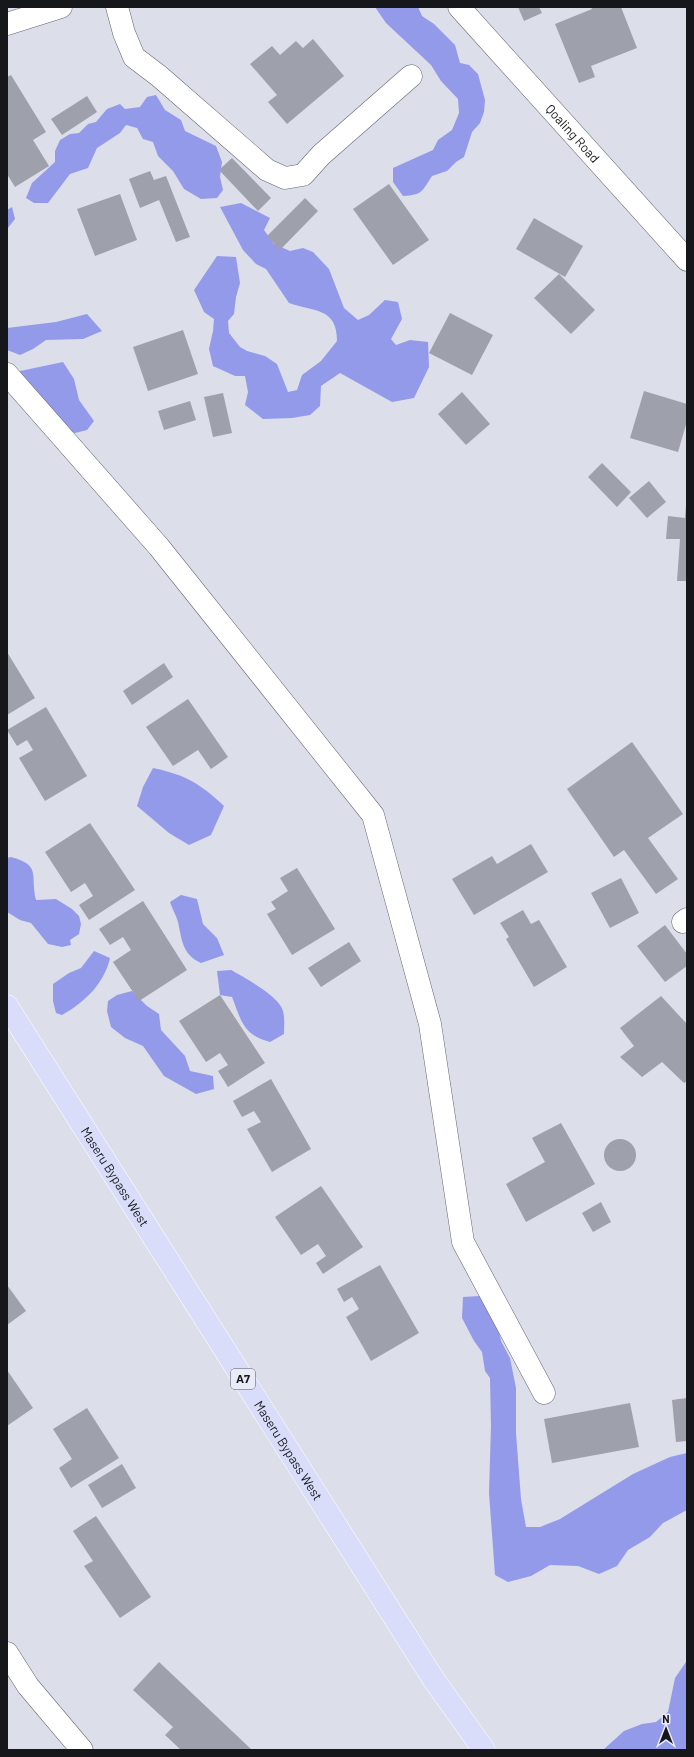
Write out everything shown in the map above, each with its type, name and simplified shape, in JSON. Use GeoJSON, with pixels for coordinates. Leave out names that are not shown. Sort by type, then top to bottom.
{"type":"FeatureCollection","features":[{"type":"Feature","properties":{"kind":"main road","name":"Maseru Bypass West"},"geometry":{"type":"LineString","coordinates":[[7,1006],[426,1667],[484,1750]]}},
{"type":"Feature","properties":{"kind":"street"},"geometry":{"type":"LineString","coordinates":[[7,24],[61,7]]}},
{"type":"Feature","properties":{"kind":"street"},"geometry":{"type":"LineString","coordinates":[[117,7],[124,33],[134,57],[159,76],[266,170],[284,178],[302,175],[320,156],[410,76]]}},
{"type":"Feature","properties":{"kind":"street","name":"Qoaling Road"},"geometry":{"type":"LineString","coordinates":[[459,7],[687,260]]}},
{"type":"Feature","properties":{"kind":"street"},"geometry":{"type":"LineString","coordinates":[[7,374],[159,547],[373,815],[430,1024],[463,1242],[544,1393]]}},
{"type":"Feature","properties":{"kind":"street"},"geometry":{"type":"LineString","coordinates":[[7,1654],[28,1686],[82,1750]]}},
{"type":"Feature","properties":{"kind":"shaded area"},"geometry":{"type":"Polygon","coordinates":[[[375,7],[418,7],[422,16],[434,24],[455,45],[460,63],[469,65],[478,74],[485,100],[484,112],[480,123],[472,132],[464,157],[456,162],[447,171],[432,176],[424,189],[415,195],[403,196],[393,182],[393,168],[433,150],[438,140],[452,130],[459,113],[458,99],[441,81],[431,65],[386,23],[375,7]]]}},
{"type":"Feature","properties":{"kind":"shaded area"},"geometry":{"type":"Polygon","coordinates":[[[156,95],[165,110],[181,120],[185,131],[216,146],[222,162],[220,177],[223,190],[217,198],[201,199],[184,189],[173,171],[158,156],[153,142],[143,139],[137,128],[126,125],[120,133],[97,148],[88,168],[70,174],[48,203],[34,203],[26,198],[32,183],[55,162],[55,151],[60,140],[70,134],[79,133],[88,124],[96,122],[107,109],[120,104],[125,109],[140,107],[147,97],[156,95]]]}},
{"type":"Feature","properties":{"kind":"shaded area"},"geometry":{"type":"Polygon","coordinates":[[[241,203],[270,218],[264,230],[274,244],[290,251],[303,248],[313,252],[329,269],[344,308],[358,320],[369,315],[385,300],[398,302],[402,319],[391,339],[396,345],[410,340],[428,342],[429,367],[414,398],[392,402],[340,373],[321,386],[320,406],[310,415],[292,418],[263,419],[245,405],[248,392],[245,376],[235,376],[213,366],[209,349],[214,319],[204,312],[194,290],[217,256],[236,257],[240,283],[236,297],[234,314],[228,321],[229,333],[240,347],[247,351],[265,356],[277,364],[288,392],[297,390],[302,375],[321,361],[337,341],[336,330],[333,322],[328,316],[315,310],[289,303],[266,269],[256,264],[243,250],[220,207],[241,203]]]}},
{"type":"Feature","properties":{"kind":"shaded area"},"geometry":{"type":"Polygon","coordinates":[[[12,207],[15,219],[7,229],[7,210],[12,207]]]}},
{"type":"Feature","properties":{"kind":"shaded area"},"geometry":{"type":"Polygon","coordinates":[[[87,314],[102,331],[83,339],[46,340],[33,349],[20,355],[7,350],[7,328],[56,322],[87,314]]]}},
{"type":"Feature","properties":{"kind":"shaded area"},"geometry":{"type":"Polygon","coordinates":[[[63,362],[74,379],[79,400],[94,421],[87,430],[75,433],[55,422],[22,381],[20,371],[63,362]]]}},
{"type":"Feature","properties":{"kind":"shaded area"},"geometry":{"type":"Polygon","coordinates":[[[153,768],[192,781],[207,791],[224,806],[211,835],[189,845],[169,833],[137,806],[143,787],[153,768]]]}},
{"type":"Feature","properties":{"kind":"shaded area"},"geometry":{"type":"Polygon","coordinates":[[[11,857],[21,860],[31,868],[33,872],[36,900],[56,899],[72,909],[79,916],[81,924],[79,934],[70,940],[71,945],[62,947],[48,944],[31,923],[20,920],[7,912],[7,858],[11,857]]]}},
{"type":"Feature","properties":{"kind":"shaded area"},"geometry":{"type":"Polygon","coordinates":[[[181,895],[197,899],[203,924],[217,938],[224,955],[201,963],[186,951],[177,919],[170,902],[181,895]]]}},
{"type":"Feature","properties":{"kind":"shaded area"},"geometry":{"type":"Polygon","coordinates":[[[94,951],[110,958],[103,976],[86,998],[62,1015],[56,1013],[53,1001],[53,984],[69,973],[81,968],[94,951]]]}},
{"type":"Feature","properties":{"kind":"shaded area"},"geometry":{"type":"Polygon","coordinates":[[[231,970],[261,988],[280,1005],[284,1017],[284,1034],[270,1042],[261,1039],[248,1031],[241,1020],[232,997],[220,995],[217,971],[231,970]]]}},
{"type":"Feature","properties":{"kind":"shaded area"},"geometry":{"type":"Polygon","coordinates":[[[132,991],[147,1006],[159,1014],[161,1030],[185,1056],[190,1071],[213,1076],[214,1089],[196,1094],[164,1076],[143,1046],[125,1038],[111,1027],[107,1011],[108,1001],[117,995],[132,991]]]}},
{"type":"Feature","properties":{"kind":"shaded area"},"geometry":{"type":"Polygon","coordinates":[[[480,1296],[497,1321],[501,1341],[510,1358],[516,1388],[516,1433],[521,1499],[526,1527],[540,1527],[560,1519],[633,1474],[670,1457],[687,1453],[687,1510],[663,1523],[650,1537],[628,1550],[617,1566],[599,1574],[578,1566],[550,1565],[531,1576],[508,1582],[495,1575],[489,1493],[491,1426],[490,1378],[485,1371],[482,1352],[474,1341],[462,1318],[463,1297],[480,1296]]]}},
{"type":"Feature","properties":{"kind":"shaded area"},"geometry":{"type":"Polygon","coordinates":[[[686,1662],[687,1750],[603,1750],[624,1731],[642,1724],[656,1722],[668,1712],[675,1678],[686,1662]]]}},
{"type":"Feature","properties":{"kind":"building"},"geometry":{"type":"Polygon","coordinates":[[[518,7],[539,7],[542,13],[524,21],[518,7]]]}},
{"type":"Feature","properties":{"kind":"building"},"geometry":{"type":"Polygon","coordinates":[[[591,7],[621,7],[637,48],[591,66],[595,77],[579,83],[555,24],[592,9],[591,7]]]}},
{"type":"Feature","properties":{"kind":"building"},"geometry":{"type":"Polygon","coordinates":[[[313,39],[344,76],[287,124],[268,102],[277,95],[250,64],[272,46],[280,55],[296,41],[303,48],[313,39]]]}},
{"type":"Feature","properties":{"kind":"building"},"geometry":{"type":"Polygon","coordinates":[[[11,75],[46,132],[33,140],[49,166],[15,187],[7,174],[7,77],[11,75]]]}},
{"type":"Feature","properties":{"kind":"building"},"geometry":{"type":"Polygon","coordinates":[[[87,96],[97,112],[62,135],[51,119],[87,96]]]}},
{"type":"Feature","properties":{"kind":"building"},"geometry":{"type":"Polygon","coordinates":[[[232,158],[271,198],[258,211],[219,170],[232,158]]]}},
{"type":"Feature","properties":{"kind":"building"},"geometry":{"type":"Polygon","coordinates":[[[150,171],[154,180],[166,176],[190,237],[176,242],[159,200],[140,208],[129,179],[150,171]]]}},
{"type":"Feature","properties":{"kind":"building"},"geometry":{"type":"Polygon","coordinates":[[[389,184],[429,240],[393,265],[353,209],[389,184]]]}},
{"type":"Feature","properties":{"kind":"building"},"geometry":{"type":"Polygon","coordinates":[[[120,194],[137,240],[95,256],[77,209],[120,194]]]}},
{"type":"Feature","properties":{"kind":"building"},"geometry":{"type":"Polygon","coordinates":[[[305,198],[318,211],[280,250],[267,236],[305,198]]]}},
{"type":"Feature","properties":{"kind":"building"},"geometry":{"type":"Polygon","coordinates":[[[534,218],[583,246],[565,277],[516,249],[534,218]]]}},
{"type":"Feature","properties":{"kind":"building"},"geometry":{"type":"Polygon","coordinates":[[[559,274],[595,310],[571,334],[534,298],[559,274]]]}},
{"type":"Feature","properties":{"kind":"building"},"geometry":{"type":"Polygon","coordinates":[[[450,313],[493,335],[472,375],[429,353],[450,313]]]}},
{"type":"Feature","properties":{"kind":"building"},"geometry":{"type":"Polygon","coordinates":[[[183,330],[198,374],[148,391],[133,347],[183,330]]]}},
{"type":"Feature","properties":{"kind":"building"},"geometry":{"type":"Polygon","coordinates":[[[644,391],[687,404],[687,421],[678,452],[630,438],[644,391]]]}},
{"type":"Feature","properties":{"kind":"building"},"geometry":{"type":"Polygon","coordinates":[[[462,392],[490,424],[466,445],[438,414],[462,392]]]}},
{"type":"Feature","properties":{"kind":"building"},"geometry":{"type":"Polygon","coordinates":[[[223,393],[232,433],[213,437],[204,397],[223,393]]]}},
{"type":"Feature","properties":{"kind":"building"},"geometry":{"type":"Polygon","coordinates":[[[190,401],[196,420],[164,430],[158,411],[190,401]]]}},
{"type":"Feature","properties":{"kind":"building"},"geometry":{"type":"Polygon","coordinates":[[[602,463],[631,492],[617,507],[588,477],[602,463]]]}},
{"type":"Feature","properties":{"kind":"building"},"geometry":{"type":"Polygon","coordinates":[[[649,481],[666,502],[647,518],[629,498],[649,481]]]}},
{"type":"Feature","properties":{"kind":"building"},"geometry":{"type":"Polygon","coordinates":[[[686,506],[687,581],[677,581],[680,539],[666,539],[668,516],[685,518],[686,506]]]}},
{"type":"Feature","properties":{"kind":"building"},"geometry":{"type":"Polygon","coordinates":[[[7,652],[35,698],[7,715],[7,652]]]}},
{"type":"Feature","properties":{"kind":"building"},"geometry":{"type":"Polygon","coordinates":[[[164,663],[173,677],[132,705],[123,691],[164,663]]]}},
{"type":"Feature","properties":{"kind":"building"},"geometry":{"type":"Polygon","coordinates":[[[188,699],[228,757],[211,769],[198,750],[173,766],[146,727],[188,699]]]}},
{"type":"Feature","properties":{"kind":"building"},"geometry":{"type":"Polygon","coordinates":[[[46,707],[87,776],[45,801],[19,758],[33,750],[27,740],[17,746],[7,730],[46,707]]]}},
{"type":"Feature","properties":{"kind":"building"},"geometry":{"type":"Polygon","coordinates":[[[632,742],[683,814],[648,838],[678,879],[656,894],[624,850],[614,857],[567,789],[632,742]]]}},
{"type":"Feature","properties":{"kind":"building"},"geometry":{"type":"Polygon","coordinates":[[[90,823],[135,890],[89,920],[79,905],[93,896],[85,883],[71,892],[45,852],[90,823]]]}},
{"type":"Feature","properties":{"kind":"building"},"geometry":{"type":"Polygon","coordinates":[[[531,844],[548,872],[474,915],[452,879],[492,856],[497,864],[531,844]]]}},
{"type":"Feature","properties":{"kind":"building"},"geometry":{"type":"Polygon","coordinates":[[[297,868],[335,929],[292,955],[267,914],[276,909],[271,902],[288,891],[280,878],[297,868]]]}},
{"type":"Feature","properties":{"kind":"building"},"geometry":{"type":"Polygon","coordinates":[[[621,878],[639,913],[610,928],[591,893],[621,878]]]}},
{"type":"Feature","properties":{"kind":"building"},"geometry":{"type":"Polygon","coordinates":[[[143,901],[187,970],[139,1001],[113,962],[131,950],[123,937],[110,945],[99,929],[143,901]]]}},
{"type":"Feature","properties":{"kind":"building"},"geometry":{"type":"Polygon","coordinates":[[[523,910],[531,924],[539,920],[567,967],[534,987],[506,939],[509,937],[500,923],[523,910]]]}},
{"type":"Feature","properties":{"kind":"building"},"geometry":{"type":"Polygon","coordinates":[[[665,925],[687,954],[687,966],[665,982],[637,946],[665,925]]]}},
{"type":"Feature","properties":{"kind":"building"},"geometry":{"type":"Polygon","coordinates":[[[349,942],[361,961],[321,987],[308,968],[349,942]]]}},
{"type":"Feature","properties":{"kind":"building"},"geometry":{"type":"Polygon","coordinates":[[[220,995],[265,1063],[228,1087],[218,1071],[228,1065],[220,1053],[206,1062],[179,1021],[220,995]]]}},
{"type":"Feature","properties":{"kind":"building"},"geometry":{"type":"Polygon","coordinates":[[[661,996],[687,1024],[687,1081],[684,1083],[662,1062],[642,1077],[620,1057],[634,1046],[620,1028],[661,996]]]}},
{"type":"Feature","properties":{"kind":"building"},"geometry":{"type":"Polygon","coordinates":[[[271,1079],[311,1149],[272,1172],[247,1129],[261,1122],[254,1111],[242,1117],[233,1101],[271,1079]]]}},
{"type":"Feature","properties":{"kind":"building"},"geometry":{"type":"Polygon","coordinates":[[[561,1123],[595,1184],[526,1222],[506,1184],[545,1162],[532,1138],[561,1123]]]}},
{"type":"Feature","properties":{"kind":"building"},"geometry":{"type":"Polygon","coordinates":[[[617,1139],[623,1139],[633,1146],[636,1155],[635,1161],[629,1168],[623,1171],[617,1171],[607,1164],[604,1158],[604,1152],[611,1142],[617,1139]]]}},
{"type":"Feature","properties":{"kind":"building"},"geometry":{"type":"Polygon","coordinates":[[[321,1186],[363,1247],[323,1274],[316,1263],[326,1256],[318,1244],[301,1255],[275,1217],[321,1186]]]}},
{"type":"Feature","properties":{"kind":"building"},"geometry":{"type":"Polygon","coordinates":[[[601,1202],[611,1222],[593,1232],[582,1213],[601,1202]]]}},
{"type":"Feature","properties":{"kind":"building"},"geometry":{"type":"Polygon","coordinates":[[[380,1265],[419,1333],[371,1361],[346,1317],[359,1309],[352,1297],[344,1302],[337,1289],[380,1265]]]}},
{"type":"Feature","properties":{"kind":"building"},"geometry":{"type":"Polygon","coordinates":[[[7,1285],[26,1311],[7,1325],[7,1285]]]}},
{"type":"Feature","properties":{"kind":"building"},"geometry":{"type":"Polygon","coordinates":[[[7,1370],[33,1408],[7,1426],[7,1370]]]}},
{"type":"Feature","properties":{"kind":"building"},"geometry":{"type":"Polygon","coordinates":[[[687,1398],[687,1441],[676,1442],[672,1400],[687,1398]]]}},
{"type":"Feature","properties":{"kind":"building"},"geometry":{"type":"Polygon","coordinates":[[[630,1403],[639,1447],[552,1463],[544,1419],[630,1403]]]}},
{"type":"Feature","properties":{"kind":"building"},"geometry":{"type":"Polygon","coordinates":[[[87,1408],[119,1458],[71,1488],[59,1468],[72,1459],[53,1429],[87,1408]]]}},
{"type":"Feature","properties":{"kind":"building"},"geometry":{"type":"Polygon","coordinates":[[[122,1464],[136,1488],[102,1508],[88,1485],[122,1464]]]}},
{"type":"Feature","properties":{"kind":"building"},"geometry":{"type":"Polygon","coordinates":[[[96,1516],[151,1597],[120,1618],[84,1566],[93,1561],[73,1531],[96,1516]]]}},
{"type":"Feature","properties":{"kind":"building"},"geometry":{"type":"Polygon","coordinates":[[[159,1662],[252,1750],[181,1750],[165,1735],[173,1727],[133,1690],[159,1662]]]}}]}
